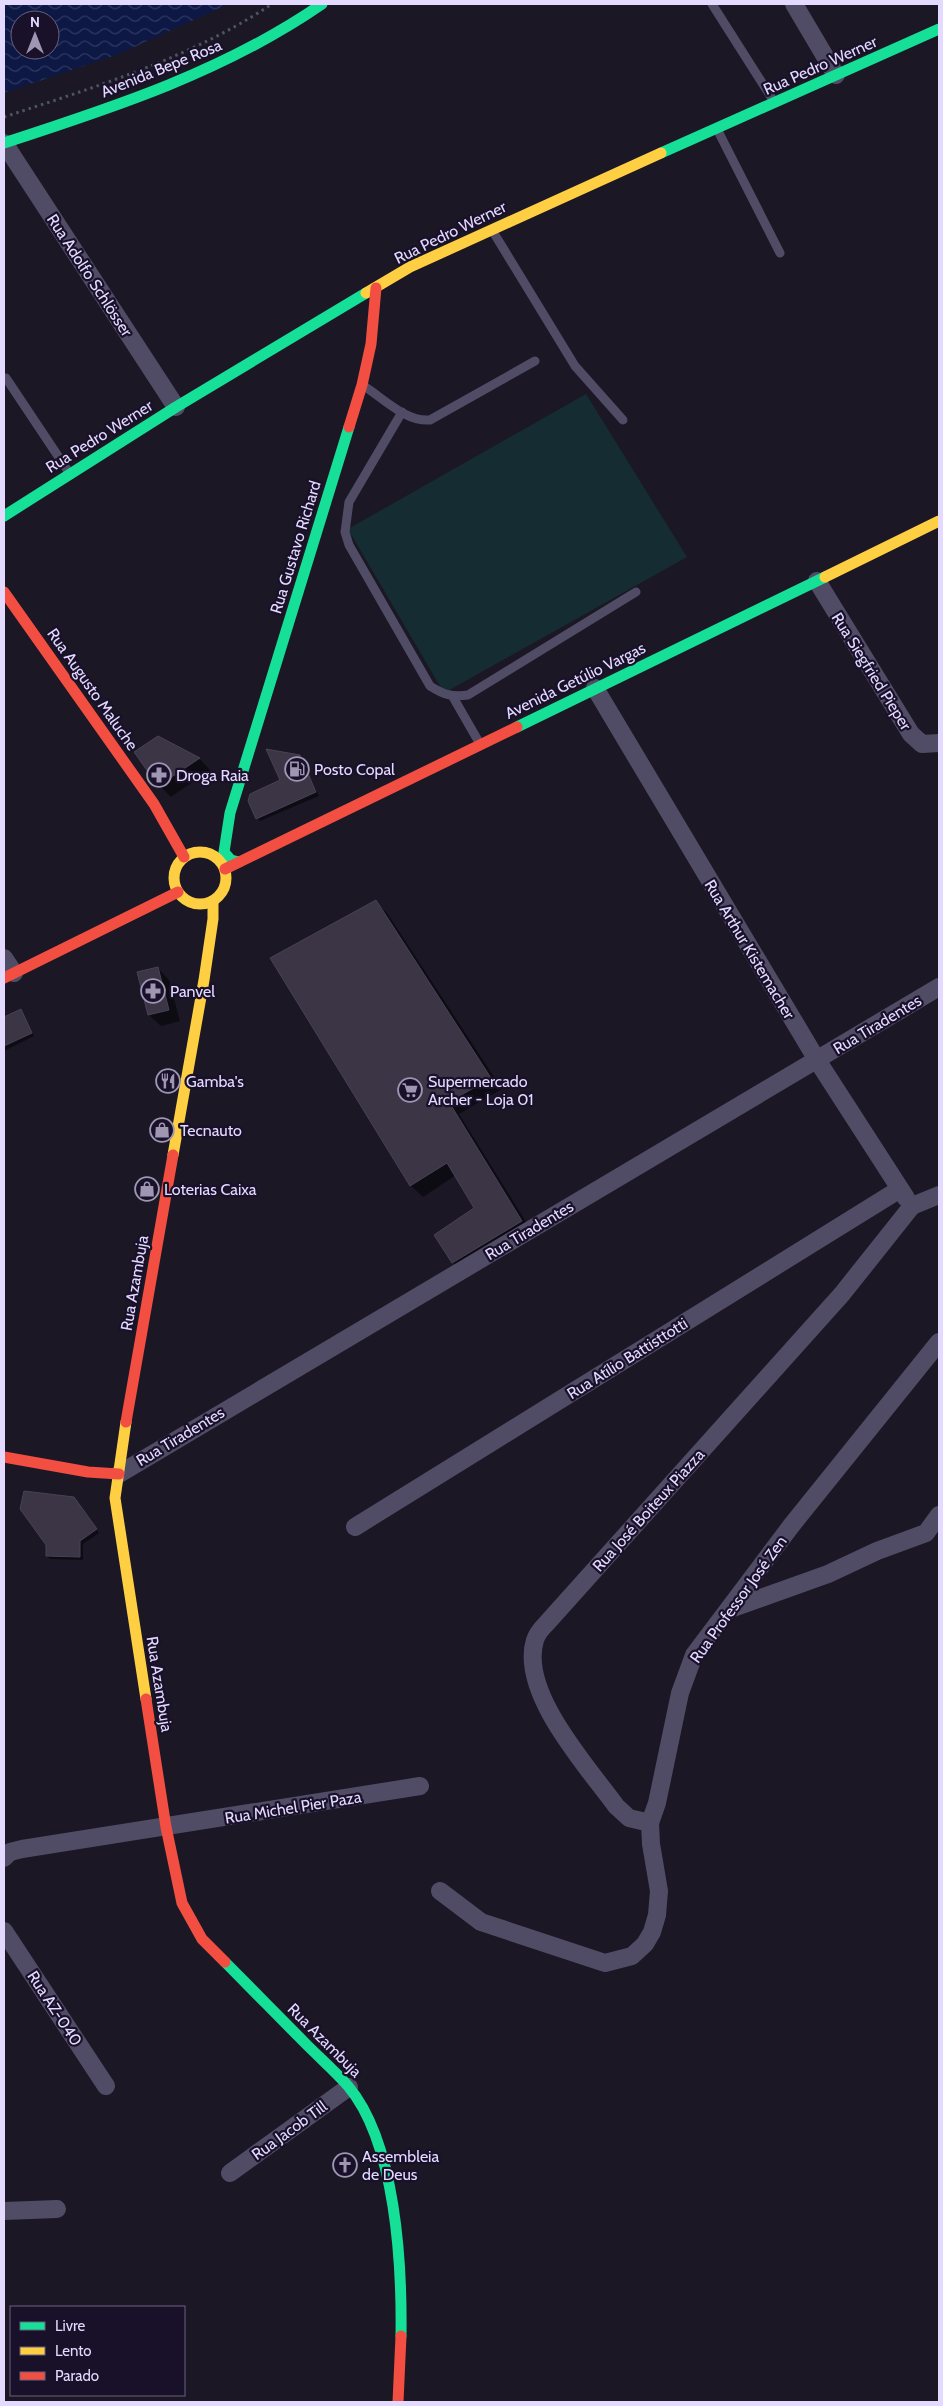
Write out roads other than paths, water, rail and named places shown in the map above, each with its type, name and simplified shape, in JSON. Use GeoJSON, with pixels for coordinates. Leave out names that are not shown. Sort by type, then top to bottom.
{"type":"FeatureCollection","features":[{"type":"Feature","properties":{"kind":"main road","name":"Avenida Bepe Rosa"},"geometry":{"type":"LineString","coordinates":[[4,143],[99,110],[222,62],[280,32],[322,4]]}},
{"type":"Feature","properties":{"kind":"main road","name":"Rua Pedro Werner"},"geometry":{"type":"LineString","coordinates":[[4,516],[176,407],[410,267],[939,29]]}},
{"type":"Feature","properties":{"kind":"main road","name":"Rua Gustavo Richard"},"geometry":{"type":"LineString","coordinates":[[238,862],[231,860],[224,852],[230,813],[362,385],[371,344],[376,288]]}},
{"type":"Feature","properties":{"kind":"main road","name":"Avenida Getúlio Vargas"},"geometry":{"type":"LineString","coordinates":[[225,869],[939,521]]}},
{"type":"Feature","properties":{"kind":"main road","name":"Rua Augusto Maluche"},"geometry":{"type":"LineString","coordinates":[[4,592],[154,804],[184,857]]}},
{"type":"Feature","properties":{"kind":"main road","name":"Rua Gustavo Richard"},"geometry":{"type":"LineString","coordinates":[[207,853],[213,837],[230,813]]}},
{"type":"Feature","properties":{"kind":"main road"},"geometry":{"type":"LineString","coordinates":[[198,852],[207,853],[221,862],[225,869],[226,876],[223,891],[213,901],[203,904],[194,903],[178,892],[174,883],[174,874],[178,864],[184,857],[198,852]]}},
{"type":"Feature","properties":{"kind":"main road"},"geometry":{"type":"LineString","coordinates":[[9,975],[178,892]]}},
{"type":"Feature","properties":{"kind":"main road","name":"Rua Azambuja"},"geometry":{"type":"LineString","coordinates":[[213,901],[213,919],[204,980],[116,1498],[166,1827],[182,1903],[202,1940],[349,2087],[360,2101],[369,2121],[384,2167],[392,2203],[400,2293],[398,2402]]}},
{"type":"Feature","properties":{"kind":"main road"},"geometry":{"type":"LineString","coordinates":[[4,1457],[88,1472],[119,1474]]}},
{"type":"Feature","properties":{"kind":"street"},"geometry":{"type":"LineString","coordinates":[[794,4],[836,75]]}},
{"type":"Feature","properties":{"kind":"street","name":"Rua Adolfo Schlösser"},"geometry":{"type":"LineString","coordinates":[[4,143],[176,407]]}},
{"type":"Feature","properties":{"kind":"street","name":"Rua Siegfried Pieper"},"geometry":{"type":"LineString","coordinates":[[817,581],[910,734],[922,744],[939,743]]}},
{"type":"Feature","properties":{"kind":"street","name":"Rua Arthur Kistemacher"},"geometry":{"type":"LineString","coordinates":[[595,688],[816,1060],[912,1206]]}},
{"type":"Feature","properties":{"kind":"street"},"geometry":{"type":"LineString","coordinates":[[4,958],[9,975]]}},
{"type":"Feature","properties":{"kind":"street","name":"Rua Tiradentes"},"geometry":{"type":"LineString","coordinates":[[119,1474],[939,987]]}},
{"type":"Feature","properties":{"kind":"street","name":"Rua Atílio Battisttotti"},"geometry":{"type":"LineString","coordinates":[[355,1527],[900,1188]]}},
{"type":"Feature","properties":{"kind":"street"},"geometry":{"type":"LineString","coordinates":[[912,1206],[939,1195]]}},
{"type":"Feature","properties":{"kind":"street","name":"Rua José Boiteux Piazza"},"geometry":{"type":"LineString","coordinates":[[650,1823],[629,1818],[616,1806],[550,1714],[535,1681],[535,1640],[546,1624],[842,1294],[912,1206]]}},
{"type":"Feature","properties":{"kind":"street","name":"Rua Professor José Zen"},"geometry":{"type":"LineString","coordinates":[[440,1892],[481,1922],[605,1962],[632,1956],[644,1944],[652,1932],[657,1916],[659,1891],[651,1844],[650,1823],[657,1802],[680,1693],[694,1655],[791,1526],[939,1342]]}},
{"type":"Feature","properties":{"kind":"street"},"geometry":{"type":"LineString","coordinates":[[730,1609],[828,1574],[877,1551],[933,1531],[939,1515]]}},
{"type":"Feature","properties":{"kind":"street","name":"Rua Michel Pier Paza"},"geometry":{"type":"LineString","coordinates":[[4,1858],[10,1852],[22,1849],[420,1786]]}},
{"type":"Feature","properties":{"kind":"street","name":"Rua AZ-040"},"geometry":{"type":"LineString","coordinates":[[4,1931],[106,2086]]}},
{"type":"Feature","properties":{"kind":"street","name":"Rua Jacob Till"},"geometry":{"type":"LineString","coordinates":[[230,2174],[349,2087]]}},
{"type":"Feature","properties":{"kind":"street"},"geometry":{"type":"LineString","coordinates":[[4,2210],[57,2209]]}},
{"type":"Feature","properties":{"kind":"lane"},"geometry":{"type":"LineString","coordinates":[[712,4],[775,103]]}},
{"type":"Feature","properties":{"kind":"lane"},"geometry":{"type":"LineString","coordinates":[[717,129],[780,253]]}},
{"type":"Feature","properties":{"kind":"lane"},"geometry":{"type":"LineString","coordinates":[[491,229],[575,366],[623,420]]}},
{"type":"Feature","properties":{"kind":"lane"},"geometry":{"type":"LineString","coordinates":[[362,385],[402,412],[420,421],[430,420],[535,362]]}},
{"type":"Feature","properties":{"kind":"lane"},"geometry":{"type":"LineString","coordinates":[[6,378],[70,474]]}},
{"type":"Feature","properties":{"kind":"lane"},"geometry":{"type":"LineString","coordinates":[[402,412],[349,502],[345,532],[349,545],[430,686],[441,693],[453,697],[468,695],[636,592]]}},
{"type":"Feature","properties":{"kind":"lane"},"geometry":{"type":"LineString","coordinates":[[453,697],[480,744]]}},
{"type":"Feature","properties":{"kind":"water"},"geometry":{"type":"Polygon","coordinates":[[[4,4],[229,4],[119,54],[4,93],[4,4]]]}},
{"type":"Feature","properties":{"kind":"place","name":"Posto Copal"},"geometry":{"type":"Point","coordinates":[297,769]}},
{"type":"Feature","properties":{"kind":"place","name":"Droga Raia"},"geometry":{"type":"Point","coordinates":[159,775]}},
{"type":"Feature","properties":{"kind":"place","name":"Panvel"},"geometry":{"type":"Point","coordinates":[153,991]}},
{"type":"Feature","properties":{"kind":"place","name":"Gamba's"},"geometry":{"type":"Point","coordinates":[168,1081]}},
{"type":"Feature","properties":{"kind":"place","name":"Supermercado Archer - Loja 01"},"geometry":{"type":"Point","coordinates":[410,1090]}},
{"type":"Feature","properties":{"kind":"place","name":"Tecnauto"},"geometry":{"type":"Point","coordinates":[162,1130]}},
{"type":"Feature","properties":{"kind":"place","name":"Loterias Caixa"},"geometry":{"type":"Point","coordinates":[147,1189]}},
{"type":"Feature","properties":{"kind":"place","name":"Assembleia de Deus"},"geometry":{"type":"Point","coordinates":[345,2165]}}]}
